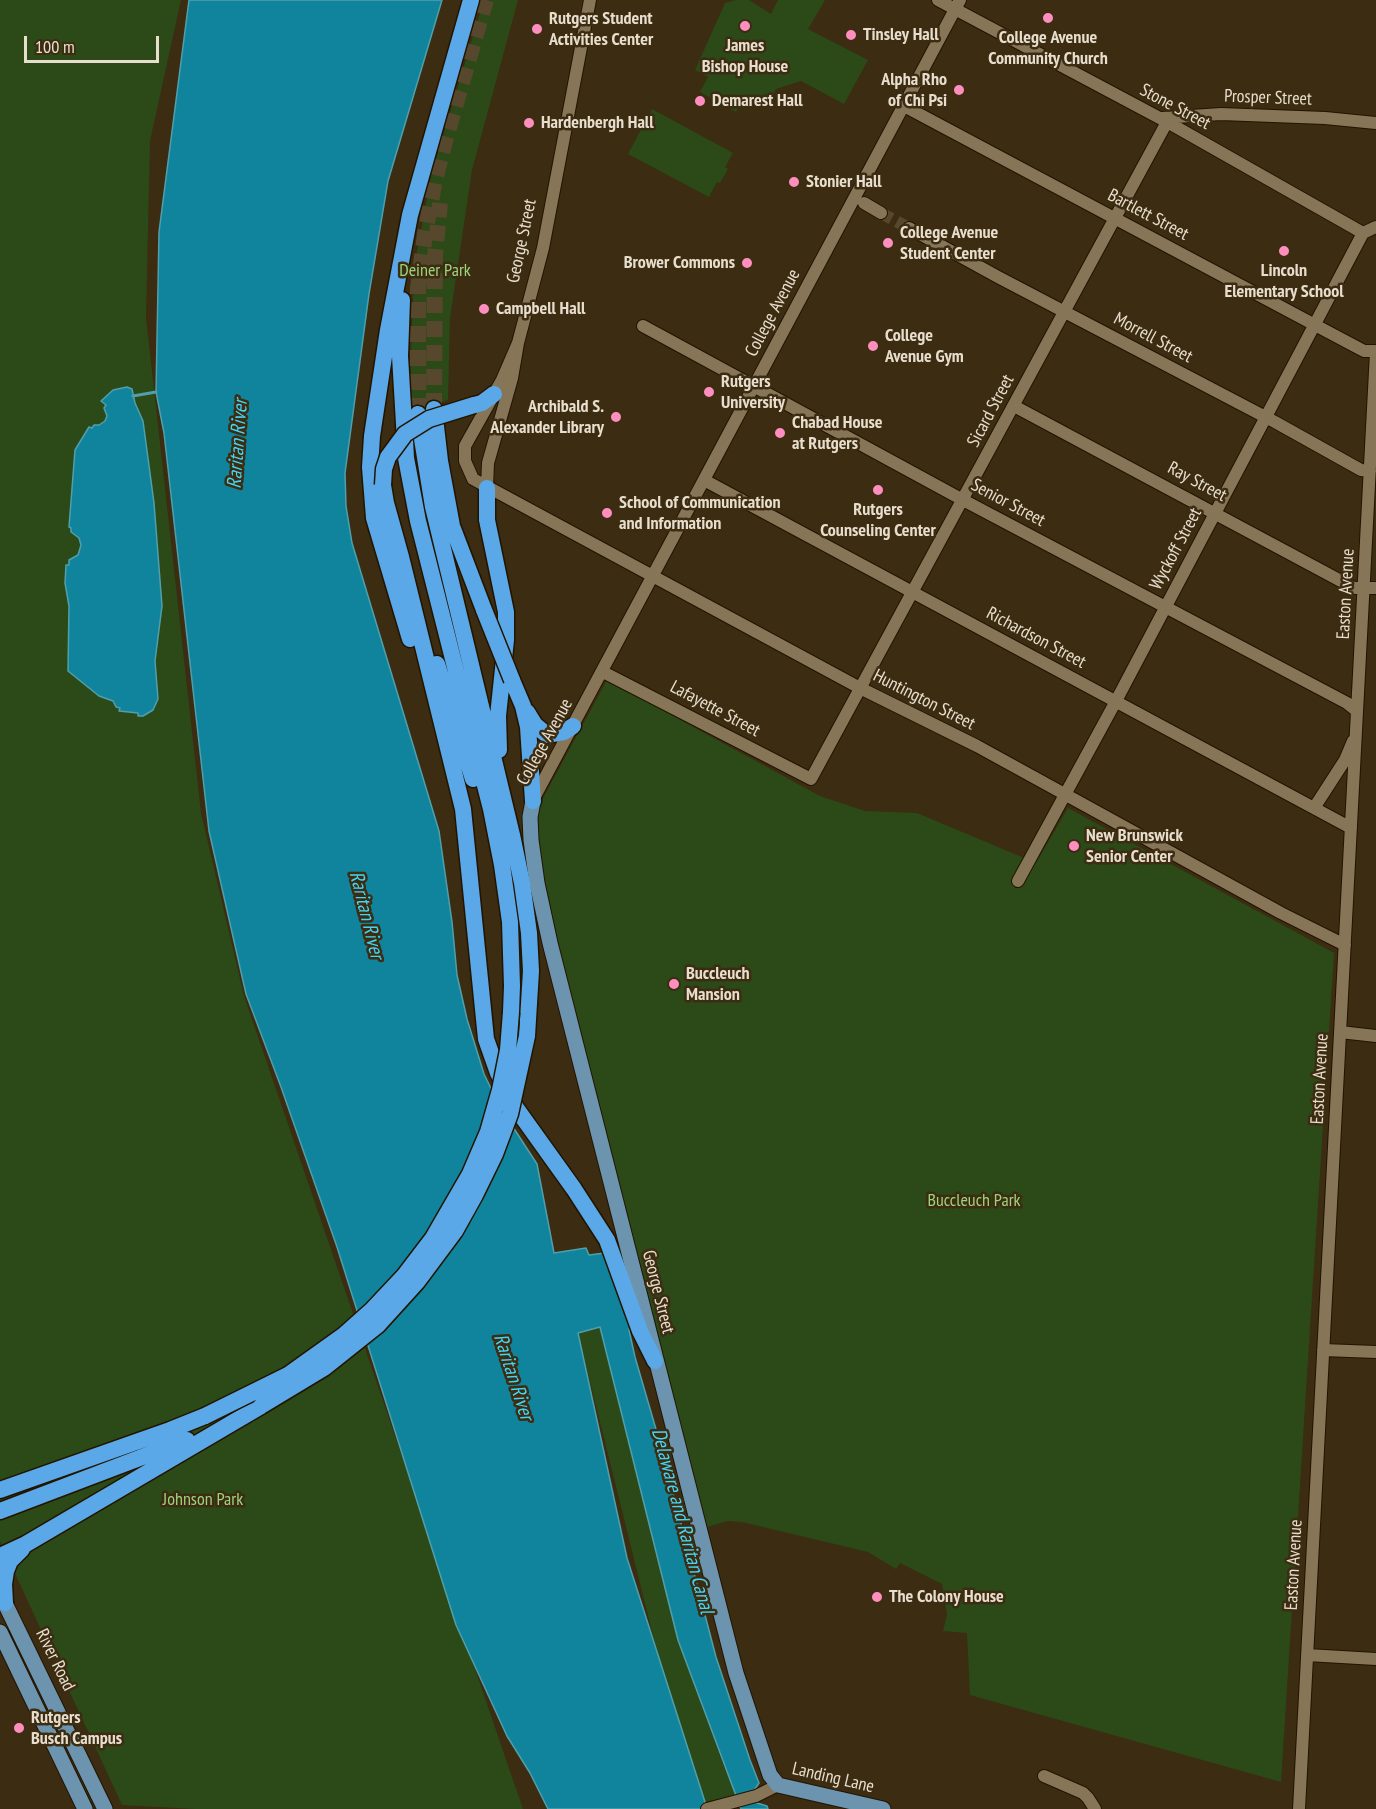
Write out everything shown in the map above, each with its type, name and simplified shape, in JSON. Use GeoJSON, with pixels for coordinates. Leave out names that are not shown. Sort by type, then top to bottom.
{"type":"FeatureCollection","features":[{"type":"Feature","properties":{"kind":"highway"},"geometry":{"type":"LineString","coordinates":[[463,809],[380,540],[371,494],[370,467],[372,436],[388,330],[410,215],[471,0]]}},
{"type":"Feature","properties":{"kind":"highway"},"geometry":{"type":"LineString","coordinates":[[0,1490],[205,1416],[288,1375],[344,1335],[372,1310],[404,1276],[433,1238],[470,1174],[488,1132],[508,1050],[512,986],[510,922],[491,809],[418,521],[406,458],[400,356],[403,277],[410,215]]}},
{"type":"Feature","properties":{"kind":"highway"},"geometry":{"type":"LineString","coordinates":[[494,394],[482,403],[429,419],[405,434],[388,457],[384,469],[383,485],[386,503],[463,809],[486,1040],[498,1073],[516,1108],[574,1188],[607,1240],[640,1331],[656,1361]]}},
{"type":"Feature","properties":{"kind":"highway"},"geometry":{"type":"LineString","coordinates":[[0,1556],[26,1544],[204,1436],[261,1406],[324,1368],[378,1325],[417,1282],[455,1231],[495,1154],[510,1114],[527,1036],[531,971],[529,933],[522,884],[502,792],[433,507],[426,412],[440,461],[452,526],[523,706],[535,725],[547,735],[564,732],[573,726]]}},
{"type":"Feature","properties":{"kind":"highway"},"geometry":{"type":"LineString","coordinates":[[487,488],[487,520],[506,612],[506,640],[498,733],[502,792]]}},
{"type":"Feature","properties":{"kind":"highway"},"geometry":{"type":"LineString","coordinates":[[401,558],[447,692],[510,922]]}},
{"type":"Feature","properties":{"kind":"highway"},"geometry":{"type":"LineString","coordinates":[[523,706],[528,727],[533,801]]}},
{"type":"Feature","properties":{"kind":"highway"},"geometry":{"type":"LineString","coordinates":[[2,1510],[204,1436]]}},
{"type":"Feature","properties":{"kind":"highway"},"geometry":{"type":"LineString","coordinates":[[2,1598],[10,1561],[26,1544]]}},
{"type":"Feature","properties":{"kind":"main road","name":"George Street"},"geometry":{"type":"LineString","coordinates":[[533,801],[530,829],[542,910],[736,1673],[771,1775],[778,1785]]}},
{"type":"Feature","properties":{"kind":"main road","name":"River Road"},"geometry":{"type":"LineString","coordinates":[[2,1598],[105,1809]]}},
{"type":"Feature","properties":{"kind":"main road","name":"River Road"},"geometry":{"type":"LineString","coordinates":[[0,1632],[85,1809]]}},
{"type":"Feature","properties":{"kind":"main road","name":"Landing Lane"},"geometry":{"type":"LineString","coordinates":[[778,1785],[883,1809]]}},
{"type":"Feature","properties":{"kind":"street","name":"George Street"},"geometry":{"type":"LineString","coordinates":[[487,488],[488,463],[512,378],[518,343],[543,248],[590,0]]}},
{"type":"Feature","properties":{"kind":"street","name":"Stone Street"},"geometry":{"type":"LineString","coordinates":[[938,0],[957,5],[1363,233]]}},
{"type":"Feature","properties":{"kind":"street","name":"College Avenue"},"geometry":{"type":"LineString","coordinates":[[533,801],[957,5]]}},
{"type":"Feature","properties":{"kind":"street","name":"Bartlett Street"},"geometry":{"type":"LineString","coordinates":[[904,106],[1364,351],[1376,351]]}},
{"type":"Feature","properties":{"kind":"street","name":"Prosper Street"},"geometry":{"type":"LineString","coordinates":[[1163,120],[1221,114],[1325,118],[1376,123]]}},
{"type":"Feature","properties":{"kind":"street","name":"Sicard Street"},"geometry":{"type":"LineString","coordinates":[[811,779],[1014,406],[1163,120]]}},
{"type":"Feature","properties":{"kind":"street"},"geometry":{"type":"LineString","coordinates":[[864,203],[881,213]]}},
{"type":"Feature","properties":{"kind":"street"},"geometry":{"type":"LineString","coordinates":[[1363,233],[1376,227]]}},
{"type":"Feature","properties":{"kind":"street","name":"Morrell Street"},"geometry":{"type":"LineString","coordinates":[[914,231],[1361,470],[1370,471]]}},
{"type":"Feature","properties":{"kind":"street","name":"Wyckoff Street"},"geometry":{"type":"LineString","coordinates":[[1018,881],[1267,418],[1363,233]]}},
{"type":"Feature","properties":{"kind":"street","name":"Senior Street"},"geometry":{"type":"LineString","coordinates":[[643,326],[963,500],[1347,703],[1357,711]]}},
{"type":"Feature","properties":{"kind":"street","name":"Huntington Street"},"geometry":{"type":"LineString","coordinates":[[518,343],[502,380],[468,438],[464,454],[466,468],[473,479],[860,688],[976,746],[1302,924],[1345,945]]}},
{"type":"Feature","properties":{"kind":"street","name":"Easton Avenue"},"geometry":{"type":"LineString","coordinates":[[1299,1809],[1357,711],[1370,588],[1370,471],[1376,351]]}},
{"type":"Feature","properties":{"kind":"street","name":"Ray Street"},"geometry":{"type":"LineString","coordinates":[[1014,406],[1354,588],[1370,588]]}},
{"type":"Feature","properties":{"kind":"street","name":"Richardson Street"},"geometry":{"type":"LineString","coordinates":[[704,480],[1351,828]]}},
{"type":"Feature","properties":{"kind":"street","name":"Lafayette Street"},"geometry":{"type":"LineString","coordinates":[[603,672],[811,779]]}},
{"type":"Feature","properties":{"kind":"street"},"geometry":{"type":"LineString","coordinates":[[1314,808],[1345,760],[1356,735]]}},
{"type":"Feature","properties":{"kind":"street"},"geometry":{"type":"LineString","coordinates":[[1340,1032],[1376,1036]]}},
{"type":"Feature","properties":{"kind":"street"},"geometry":{"type":"LineString","coordinates":[[1323,1350],[1376,1353]]}},
{"type":"Feature","properties":{"kind":"street"},"geometry":{"type":"LineString","coordinates":[[1307,1655],[1376,1659]]}},
{"type":"Feature","properties":{"kind":"street"},"geometry":{"type":"LineString","coordinates":[[1044,1776],[1083,1793],[1095,1809]]}},
{"type":"Feature","properties":{"kind":"street","name":"Landing Lane"},"geometry":{"type":"LineString","coordinates":[[709,1809],[756,1796],[778,1785]]}},
{"type":"Feature","properties":{"kind":"green space","name":"Johnson Park"},"geometry":{"type":"Polygon","coordinates":[[[0,0],[181,0],[150,141],[146,317],[201,813],[244,996],[523,1809],[196,1809],[122,1805],[0,1541],[0,0]]]}},
{"type":"Feature","properties":{"kind":"green space","name":"Deiner Park"},"geometry":{"type":"Polygon","coordinates":[[[484,0],[518,0],[472,170],[450,318],[448,400],[409,412],[414,268],[431,176],[484,0]]]}},
{"type":"Feature","properties":{"kind":"green space"},"geometry":{"type":"Polygon","coordinates":[[[749,0],[771,14],[778,0],[825,0],[808,29],[868,60],[844,104],[801,81],[776,89],[766,108],[744,97],[736,112],[700,92],[708,77],[695,70],[725,3],[749,0]]]}},
{"type":"Feature","properties":{"kind":"green space"},"geometry":{"type":"Polygon","coordinates":[[[652,109],[733,153],[725,167],[728,169],[720,183],[717,182],[709,197],[628,154],[652,109]]]}},
{"type":"Feature","properties":{"kind":"green space","name":"Buccleuch Park"},"geometry":{"type":"Polygon","coordinates":[[[607,680],[820,796],[865,811],[917,813],[1036,863],[1068,808],[1334,953],[1281,1782],[970,1695],[967,1633],[943,1631],[947,1615],[942,1584],[900,1563],[896,1569],[868,1552],[742,1522],[727,1521],[704,1528],[546,904],[538,853],[537,822],[541,802],[607,680]]]}},
{"type":"Feature","properties":{"kind":"green space"},"geometry":{"type":"Polygon","coordinates":[[[600,1327],[678,1640],[723,1764],[737,1795],[705,1802],[662,1672],[578,1333],[600,1327]]]}},
{"type":"Feature","properties":{"kind":"water","name":"Raritan River"},"geometry":{"type":"Polygon","coordinates":[[[189,0],[442,0],[388,181],[369,294],[345,473],[346,506],[352,543],[439,831],[457,975],[467,1019],[484,1074],[500,1107],[537,1164],[554,1253],[586,1248],[589,1255],[605,1253],[631,1324],[629,1330],[635,1357],[716,1657],[759,1783],[753,1792],[757,1803],[767,1806],[768,1809],[741,1809],[678,1640],[600,1327],[578,1333],[627,1558],[705,1802],[702,1809],[548,1809],[530,1773],[507,1736],[456,1625],[337,1247],[246,994],[209,831],[164,433],[156,392],[159,232],[189,0]]]}},
{"type":"Feature","properties":{"kind":"water"},"geometry":{"type":"Polygon","coordinates":[[[127,387],[132,389],[143,421],[154,503],[162,606],[155,661],[158,699],[153,710],[143,716],[138,716],[138,713],[119,711],[120,708],[116,707],[113,701],[99,696],[68,671],[69,606],[65,583],[66,565],[69,565],[69,560],[78,555],[81,545],[79,538],[71,532],[69,527],[75,450],[89,427],[92,428],[105,421],[107,416],[104,408],[106,405],[101,401],[113,390],[127,387]]]}},
{"type":"Feature","properties":{"kind":"waterway"},"geometry":{"type":"LineString","coordinates":[[133,396],[156,392]]}},
{"type":"Feature","properties":{"kind":"tunnel"},"geometry":{"type":"LineString","coordinates":[[418,414],[418,288],[425,234],[435,180],[486,0]]}},
{"type":"Feature","properties":{"kind":"tunnel"},"geometry":{"type":"LineString","coordinates":[[434,409],[435,255],[440,203]]}},
{"type":"Feature","properties":{"kind":"tunnel"},"geometry":{"type":"LineString","coordinates":[[881,213],[909,228]]}},
{"type":"Feature","properties":{"kind":"place","name":"College Avenue Community Church"},"geometry":{"type":"Point","coordinates":[1048,18]}},
{"type":"Feature","properties":{"kind":"place","name":"James Bishop House"},"geometry":{"type":"Point","coordinates":[745,26]}},
{"type":"Feature","properties":{"kind":"place","name":"Rutgers Student Activities Center"},"geometry":{"type":"Point","coordinates":[537,29]}},
{"type":"Feature","properties":{"kind":"place","name":"Tinsley Hall"},"geometry":{"type":"Point","coordinates":[851,35]}},
{"type":"Feature","properties":{"kind":"place","name":"Alpha Rho of Chi Psi"},"geometry":{"type":"Point","coordinates":[959,90]}},
{"type":"Feature","properties":{"kind":"place","name":"Demarest Hall"},"geometry":{"type":"Point","coordinates":[700,101]}},
{"type":"Feature","properties":{"kind":"place","name":"Hardenbergh Hall"},"geometry":{"type":"Point","coordinates":[529,123]}},
{"type":"Feature","properties":{"kind":"place","name":"Stonier Hall"},"geometry":{"type":"Point","coordinates":[794,182]}},
{"type":"Feature","properties":{"kind":"place","name":"College Avenue Student Center"},"geometry":{"type":"Point","coordinates":[888,243]}},
{"type":"Feature","properties":{"kind":"place","name":"Lincoln Elementary School"},"geometry":{"type":"Point","coordinates":[1284,251]}},
{"type":"Feature","properties":{"kind":"place","name":"Brower Commons"},"geometry":{"type":"Point","coordinates":[747,263]}},
{"type":"Feature","properties":{"kind":"place","name":"Campbell Hall"},"geometry":{"type":"Point","coordinates":[484,309]}},
{"type":"Feature","properties":{"kind":"place","name":"College Avenue Gym"},"geometry":{"type":"Point","coordinates":[873,346]}},
{"type":"Feature","properties":{"kind":"place","name":"Rutgers University"},"geometry":{"type":"Point","coordinates":[709,392]}},
{"type":"Feature","properties":{"kind":"place","name":"Archibald S. Alexander Library"},"geometry":{"type":"Point","coordinates":[616,417]}},
{"type":"Feature","properties":{"kind":"place","name":"Chabad House at Rutgers"},"geometry":{"type":"Point","coordinates":[780,433]}},
{"type":"Feature","properties":{"kind":"place","name":"Rutgers Counseling Center"},"geometry":{"type":"Point","coordinates":[878,490]}},
{"type":"Feature","properties":{"kind":"place","name":"School of Communication and Information"},"geometry":{"type":"Point","coordinates":[607,513]}},
{"type":"Feature","properties":{"kind":"place","name":"New Brunswick Senior Center"},"geometry":{"type":"Point","coordinates":[1074,846]}},
{"type":"Feature","properties":{"kind":"place","name":"Buccleuch Mansion"},"geometry":{"type":"Point","coordinates":[674,984]}},
{"type":"Feature","properties":{"kind":"place","name":"The Colony House"},"geometry":{"type":"Point","coordinates":[877,1597]}},
{"type":"Feature","properties":{"kind":"place","name":"Rutgers Busch Campus"},"geometry":{"type":"Point","coordinates":[19,1728]}},
{"type":"Feature","properties":{"kind":"water label","name":"Delaware and Raritan Canal"},"geometry":{"type":"Point","coordinates":[682,1521]}}]}
